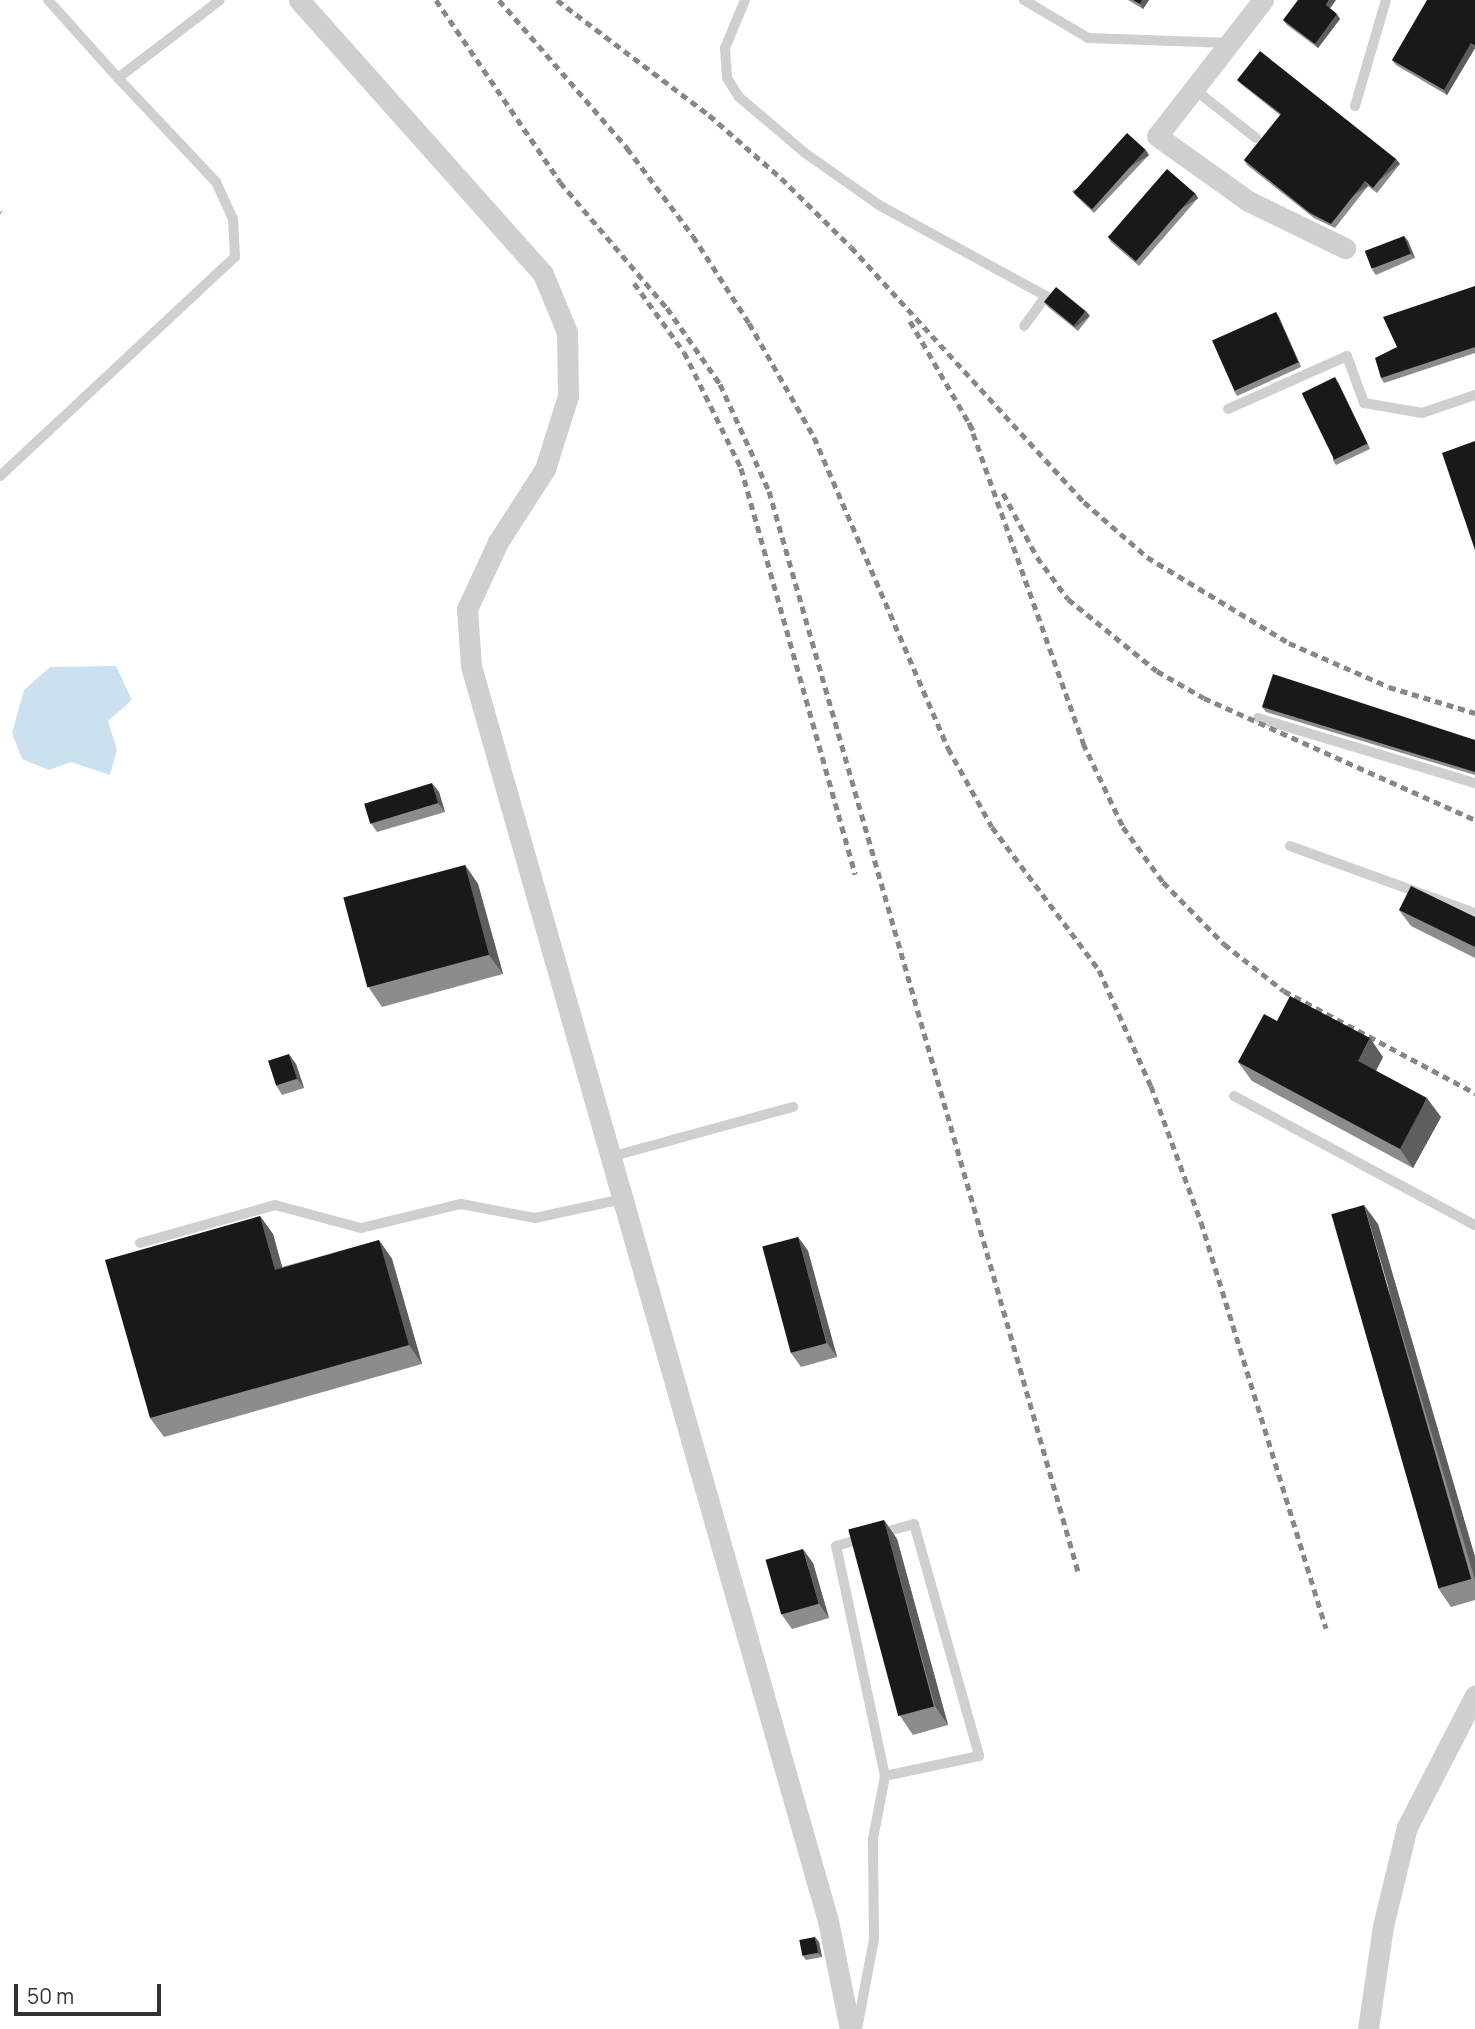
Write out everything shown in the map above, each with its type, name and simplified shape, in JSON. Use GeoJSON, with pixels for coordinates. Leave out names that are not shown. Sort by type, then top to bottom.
{"type":"FeatureCollection","features":[{"type":"Feature","properties":{"kind":"street"},"geometry":{"type":"LineString","coordinates":[[299,0],[543,274],[567,332],[568,396],[545,469],[498,542],[467,609],[471,666],[828,1921],[850,2029]]}},
{"type":"Feature","properties":{"kind":"street"},"geometry":{"type":"LineString","coordinates":[[1263,0],[1157,136],[1248,201],[1345,248]]}},
{"type":"Feature","properties":{"kind":"street"},"geometry":{"type":"LineString","coordinates":[[1368,2029],[1383,1926],[1407,1827],[1474,1700]]}},
{"type":"Feature","properties":{"kind":"lane"},"geometry":{"type":"LineString","coordinates":[[0,476],[234,257],[233,219],[216,183],[48,0]]}},
{"type":"Feature","properties":{"kind":"lane"},"geometry":{"type":"LineString","coordinates":[[118,78],[220,0]]}},
{"type":"Feature","properties":{"kind":"lane"},"geometry":{"type":"LineString","coordinates":[[745,0],[725,47],[727,78],[739,97],[805,153],[879,205],[1046,296],[1024,326]]}},
{"type":"Feature","properties":{"kind":"lane"},"geometry":{"type":"LineString","coordinates":[[1024,0],[1088,37],[1230,43]]}},
{"type":"Feature","properties":{"kind":"lane"},"geometry":{"type":"LineString","coordinates":[[1355,106],[1386,0]]}},
{"type":"Feature","properties":{"kind":"lane"},"geometry":{"type":"LineString","coordinates":[[1194,89],[1256,138]]}},
{"type":"Feature","properties":{"kind":"lane"},"geometry":{"type":"LineString","coordinates":[[1228,409],[1347,356],[1364,403],[1422,413],[1475,395]]}},
{"type":"Feature","properties":{"kind":"lane"},"geometry":{"type":"LineString","coordinates":[[1258,718],[1475,783]]}},
{"type":"Feature","properties":{"kind":"lane"},"geometry":{"type":"LineString","coordinates":[[1290,846],[1475,913]]}},
{"type":"Feature","properties":{"kind":"lane"},"geometry":{"type":"LineString","coordinates":[[1234,1096],[1475,1225]]}},
{"type":"Feature","properties":{"kind":"lane"},"geometry":{"type":"LineString","coordinates":[[610,1157],[793,1107]]}},
{"type":"Feature","properties":{"kind":"lane"},"geometry":{"type":"LineString","coordinates":[[140,1243],[275,1205],[361,1228],[461,1204],[535,1218],[622,1199]]}},
{"type":"Feature","properties":{"kind":"lane"},"geometry":{"type":"LineString","coordinates":[[857,2029],[874,1939],[873,1839],[885,1776],[836,1546],[914,1524],[979,1756],[885,1776]]}},
{"type":"Feature","properties":{"kind":"water"},"geometry":{"type":"Polygon","coordinates":[[[116,666],[132,700],[108,721],[117,750],[110,775],[71,762],[49,770],[22,759],[12,733],[24,690],[50,667],[116,666]]]}},
{"type":"Feature","properties":{"kind":"building"},"geometry":{"type":"Polygon","coordinates":[[[1298,0],[1329,0],[1326,5],[1337,14],[1315,44],[1283,20],[1298,0]]]}},
{"type":"Feature","properties":{"kind":"building"},"geometry":{"type":"Polygon","coordinates":[[[1427,0],[1475,0],[1475,46],[1471,43],[1444,90],[1392,60],[1427,0]]]}},
{"type":"Feature","properties":{"kind":"building"},"geometry":{"type":"Polygon","coordinates":[[[1260,51],[1396,159],[1373,188],[1365,181],[1331,224],[1310,213],[1244,160],[1281,114],[1237,80],[1260,51]]]}},
{"type":"Feature","properties":{"kind":"building"},"geometry":{"type":"Polygon","coordinates":[[[1127,133],[1146,150],[1092,209],[1073,192],[1127,133]]]}},
{"type":"Feature","properties":{"kind":"building"},"geometry":{"type":"Polygon","coordinates":[[[1167,169],[1195,193],[1136,261],[1108,237],[1167,169]]]}},
{"type":"Feature","properties":{"kind":"building"},"geometry":{"type":"Polygon","coordinates":[[[1404,236],[1411,254],[1372,269],[1365,251],[1404,236]]]}},
{"type":"Feature","properties":{"kind":"building"},"geometry":{"type":"Polygon","coordinates":[[[1475,286],[1475,347],[1381,378],[1375,358],[1397,347],[1383,317],[1475,286]]]}},
{"type":"Feature","properties":{"kind":"building"},"geometry":{"type":"Polygon","coordinates":[[[1056,287],[1086,311],[1074,326],[1044,302],[1056,287]]]}},
{"type":"Feature","properties":{"kind":"building"},"geometry":{"type":"Polygon","coordinates":[[[1276,312],[1298,362],[1234,391],[1212,340],[1276,312]]]}},
{"type":"Feature","properties":{"kind":"building"},"geometry":{"type":"Polygon","coordinates":[[[1335,377],[1367,444],[1334,460],[1302,393],[1335,377]]]}},
{"type":"Feature","properties":{"kind":"building"},"geometry":{"type":"Polygon","coordinates":[[[1475,441],[1475,550],[1442,453],[1475,441]]]}},
{"type":"Feature","properties":{"kind":"building"},"geometry":{"type":"Polygon","coordinates":[[[1273,674],[1475,740],[1475,772],[1262,707],[1273,674]]]}},
{"type":"Feature","properties":{"kind":"building"},"geometry":{"type":"Polygon","coordinates":[[[432,783],[438,803],[370,824],[364,804],[432,783]]]}},
{"type":"Feature","properties":{"kind":"building"},"geometry":{"type":"Polygon","coordinates":[[[465,865],[489,955],[367,987],[343,898],[465,865]]]}},
{"type":"Feature","properties":{"kind":"building"},"geometry":{"type":"Polygon","coordinates":[[[1411,886],[1475,917],[1475,947],[1399,910],[1411,886]]]}},
{"type":"Feature","properties":{"kind":"building"},"geometry":{"type":"Polygon","coordinates":[[[1290,996],[1370,1038],[1358,1061],[1427,1098],[1400,1149],[1238,1062],[1264,1014],[1277,1021],[1290,996]]]}},
{"type":"Feature","properties":{"kind":"building"},"geometry":{"type":"Polygon","coordinates":[[[289,1054],[297,1079],[276,1086],[268,1061],[289,1054]]]}},
{"type":"Feature","properties":{"kind":"building"},"geometry":{"type":"Polygon","coordinates":[[[1364,1205],[1471,1579],[1439,1588],[1331,1214],[1364,1205]]]}},
{"type":"Feature","properties":{"kind":"building"},"geometry":{"type":"Polygon","coordinates":[[[260,1216],[275,1270],[379,1240],[409,1345],[150,1418],[105,1260],[260,1216]]]}},
{"type":"Feature","properties":{"kind":"building"},"geometry":{"type":"Polygon","coordinates":[[[798,1237],[826,1343],[791,1353],[762,1247],[798,1237]]]}},
{"type":"Feature","properties":{"kind":"building"},"geometry":{"type":"Polygon","coordinates":[[[884,1520],[934,1706],[898,1716],[848,1530],[884,1520]]]}},
{"type":"Feature","properties":{"kind":"building"},"geometry":{"type":"Polygon","coordinates":[[[803,1549],[819,1604],[781,1615],[766,1560],[803,1549]]]}},
{"type":"Feature","properties":{"kind":"building"},"geometry":{"type":"Polygon","coordinates":[[[815,1937],[818,1953],[802,1956],[799,1940],[815,1937]]]}},
{"type":"Feature","properties":{"kind":"railway"},"geometry":{"type":"LineString","coordinates":[[436,0],[560,182],[667,308],[720,384],[769,491],[1079,1575]]}},
{"type":"Feature","properties":{"kind":"railway"},"geometry":{"type":"LineString","coordinates":[[499,0],[627,148],[693,236],[749,323],[814,437],[948,748],[992,827],[1099,970],[1151,1086],[1201,1222],[1326,1628]]}},
{"type":"Feature","properties":{"kind":"railway"},"geometry":{"type":"LineString","coordinates":[[557,0],[709,115],[781,178],[851,247],[1084,502],[1147,557],[1289,643],[1389,687],[1475,713]]}},
{"type":"Feature","properties":{"kind":"railway"},"geometry":{"type":"LineString","coordinates":[[634,283],[684,352],[741,468],[855,874]]}},
{"type":"Feature","properties":{"kind":"railway"},"geometry":{"type":"LineString","coordinates":[[910,321],[973,430]]}},
{"type":"Feature","properties":{"kind":"railway"},"geometry":{"type":"LineString","coordinates":[[969,422],[1083,743],[1123,827],[1163,882],[1224,944],[1284,991],[1475,1093]]}},
{"type":"Feature","properties":{"kind":"railway"},"geometry":{"type":"LineString","coordinates":[[1003,493],[1037,557],[1068,599],[1157,671],[1204,698],[1475,820]]}}]}
